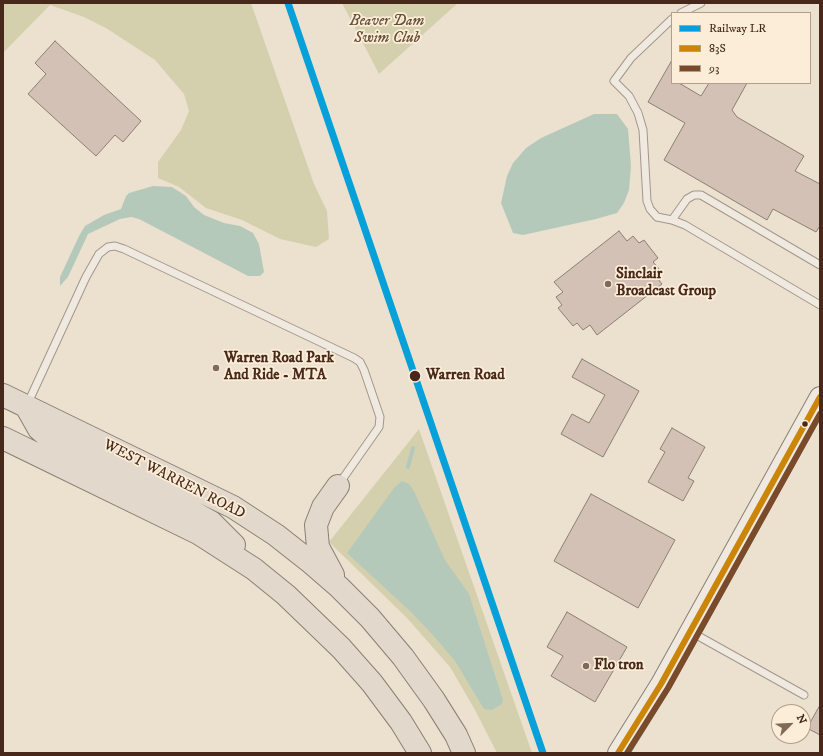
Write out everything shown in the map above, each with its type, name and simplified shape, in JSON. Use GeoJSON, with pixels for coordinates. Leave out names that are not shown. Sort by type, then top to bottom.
{"type":"FeatureCollection","features":[{"type":"Feature","properties":{"kind":"main road","name":"WEST WARREN ROAD"},"geometry":{"type":"LineString","coordinates":[[3,395],[233,507],[276,535],[339,587],[370,618],[403,656],[460,744],[475,753]]}},
{"type":"Feature","properties":{"kind":"main road"},"geometry":{"type":"LineString","coordinates":[[618,753],[662,684],[820,397]]}},
{"type":"Feature","properties":{"kind":"main road"},"geometry":{"type":"LineString","coordinates":[[3,413],[26,406],[39,429],[54,442],[146,486],[211,522],[341,648],[372,683],[401,722],[420,753]]}},
{"type":"Feature","properties":{"kind":"main road"},"geometry":{"type":"LineString","coordinates":[[3,438],[198,533],[254,569],[286,595]]}},
{"type":"Feature","properties":{"kind":"main road"},"geometry":{"type":"LineString","coordinates":[[338,486],[323,507],[316,525],[318,547],[339,587]]}},
{"type":"Feature","properties":{"kind":"lane"},"geometry":{"type":"LineString","coordinates":[[683,12],[701,3]]}},
{"type":"Feature","properties":{"kind":"lane"},"geometry":{"type":"LineString","coordinates":[[671,20],[631,58],[614,81],[629,96],[638,112],[643,130],[647,201],[650,209],[657,217],[672,220],[685,225],[820,305]]}},
{"type":"Feature","properties":{"kind":"lane"},"geometry":{"type":"LineString","coordinates":[[672,220],[687,199],[694,195],[700,195],[820,265]]}},
{"type":"Feature","properties":{"kind":"lane"},"geometry":{"type":"LineString","coordinates":[[26,406],[86,276],[99,254],[108,247],[115,246],[360,362],[380,417],[379,428],[338,486]]}},
{"type":"Feature","properties":{"kind":"lane"},"geometry":{"type":"LineString","coordinates":[[691,632],[804,695]]}},
{"type":"Feature","properties":{"kind":"green space"},"geometry":{"type":"Polygon","coordinates":[[[3,3],[251,3],[314,184],[327,211],[329,239],[316,247],[280,239],[242,220],[206,208],[179,187],[158,178],[158,162],[181,130],[189,111],[184,94],[155,60],[106,28],[84,17],[50,5],[3,53],[3,3]]]}},
{"type":"Feature","properties":{"kind":"green space","name":"Beaver Dam Swim Club"},"geometry":{"type":"Polygon","coordinates":[[[342,3],[458,3],[379,74],[342,3]]]}},
{"type":"Feature","properties":{"kind":"green space"},"geometry":{"type":"Polygon","coordinates":[[[419,429],[532,753],[497,753],[475,710],[450,667],[407,618],[329,542],[419,429]]]}},
{"type":"Feature","properties":{"kind":"shaded area"},"geometry":{"type":"Polygon","coordinates":[[[594,114],[617,114],[628,129],[631,166],[629,190],[624,203],[617,213],[596,219],[523,235],[513,233],[501,203],[507,176],[513,163],[526,148],[541,138],[594,114]]]}},
{"type":"Feature","properties":{"kind":"shaded area"},"geometry":{"type":"Polygon","coordinates":[[[153,186],[172,187],[186,196],[194,207],[204,215],[224,223],[240,226],[253,233],[259,244],[264,272],[260,276],[248,276],[139,219],[131,217],[120,219],[88,234],[68,277],[60,286],[60,277],[85,226],[104,215],[121,209],[126,196],[129,193],[153,186]]]}},
{"type":"Feature","properties":{"kind":"shaded area"},"geometry":{"type":"Polygon","coordinates":[[[402,481],[409,484],[414,491],[445,560],[469,594],[503,700],[502,704],[492,710],[484,709],[455,661],[432,634],[411,612],[347,553],[394,488],[402,481]]]}},
{"type":"Feature","properties":{"kind":"building"},"geometry":{"type":"Polygon","coordinates":[[[55,41],[141,121],[123,142],[115,135],[96,156],[28,94],[46,74],[35,63],[55,41]]]}},
{"type":"Feature","properties":{"kind":"building"},"geometry":{"type":"Polygon","coordinates":[[[671,62],[671,84],[681,84],[701,96],[708,84],[746,84],[732,110],[737,117],[804,156],[795,171],[820,184],[820,226],[816,232],[773,209],[767,220],[664,160],[685,123],[648,102],[671,62]]]}},
{"type":"Feature","properties":{"kind":"building"},"geometry":{"type":"Polygon","coordinates":[[[619,231],[627,241],[633,236],[639,243],[644,240],[658,258],[653,262],[660,270],[654,274],[662,284],[597,335],[590,325],[583,330],[577,323],[573,326],[558,308],[562,305],[556,297],[563,292],[554,282],[619,231]]]}},
{"type":"Feature","properties":{"kind":"building"},"geometry":{"type":"Polygon","coordinates":[[[582,359],[639,391],[603,457],[561,434],[572,414],[589,423],[605,395],[572,377],[582,359]]]}},
{"type":"Feature","properties":{"kind":"building"},"geometry":{"type":"Polygon","coordinates":[[[672,428],[705,447],[688,478],[694,481],[683,501],[648,482],[665,452],[660,449],[672,428]]]}},
{"type":"Feature","properties":{"kind":"building"},"geometry":{"type":"Polygon","coordinates":[[[591,494],[675,540],[638,608],[554,561],[591,494]]]}},
{"type":"Feature","properties":{"kind":"building","name":"Flo tron"},"geometry":{"type":"Polygon","coordinates":[[[567,612],[627,647],[595,702],[551,676],[563,656],[547,647],[567,612]]]}},
{"type":"Feature","properties":{"kind":"building"},"geometry":{"type":"Polygon","coordinates":[[[820,705],[820,735],[811,730],[811,721],[820,705]]]}},
{"type":"Feature","properties":{"kind":"waterway"},"geometry":{"type":"LineString","coordinates":[[408,467],[413,448]]}},
{"type":"Feature","properties":{"kind":"rail line","name":"LR"},"geometry":{"type":"LineString","coordinates":[[288,3],[543,753]]}},
{"type":"Feature","properties":{"kind":"transit line","name":"83S"},"geometry":{"type":"LineString","coordinates":[[618,753],[661,684],[820,397]]}},
{"type":"Feature","properties":{"kind":"transit line","name":"93"},"geometry":{"type":"LineString","coordinates":[[627,753],[668,688],[820,414]]}},
{"type":"Feature","properties":{"kind":"place","name":"Sinclair Broadcast Group"},"geometry":{"type":"Point","coordinates":[608,284]}},
{"type":"Feature","properties":{"kind":"place","name":"Warren Road Park And Ride - MTA"},"geometry":{"type":"Point","coordinates":[216,368]}},
{"type":"Feature","properties":{"kind":"place","name":"Warren Road"},"geometry":{"type":"Point","coordinates":[415,376]}},
{"type":"Feature","properties":{"kind":"place","name":"Flo tron"},"geometry":{"type":"Point","coordinates":[586,666]}}]}
